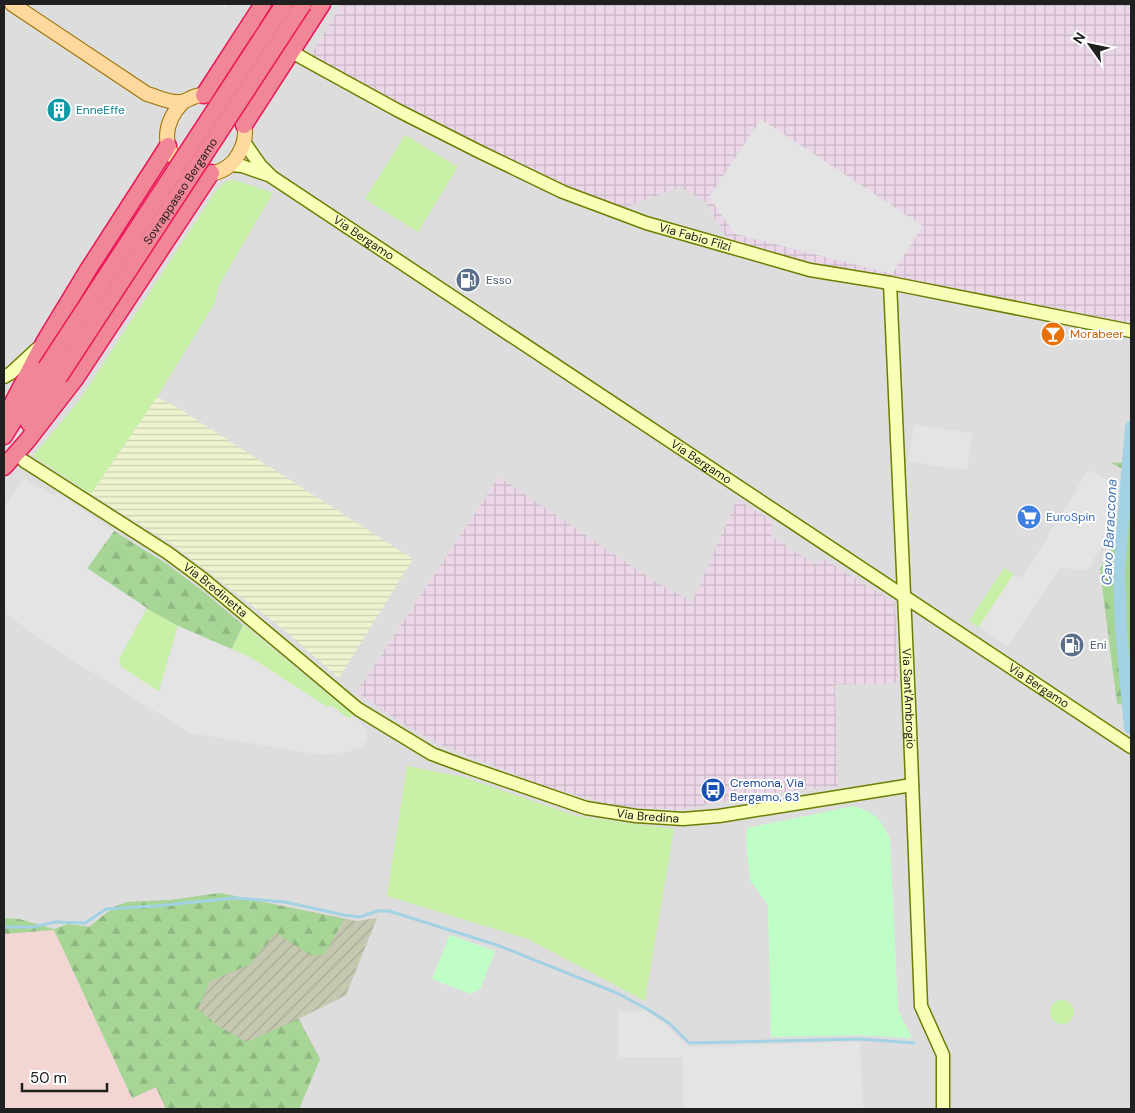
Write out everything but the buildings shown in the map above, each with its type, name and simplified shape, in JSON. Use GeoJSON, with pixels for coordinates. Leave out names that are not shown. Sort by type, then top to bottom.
{"type":"FeatureCollection","features":[{"type":"Feature","properties":{"kind":"highway"},"geometry":{"type":"LineString","coordinates":[[204,95],[263,4]]}},
{"type":"Feature","properties":{"kind":"highway","name":"Sovrappasso Bergamo"},"geometry":{"type":"LineString","coordinates":[[52,373],[284,4]]}},
{"type":"Feature","properties":{"kind":"highway","name":"Sovrappasso Bergamo"},"geometry":{"type":"LineString","coordinates":[[52,373],[302,4]]}},
{"type":"Feature","properties":{"kind":"highway"},"geometry":{"type":"LineString","coordinates":[[244,125],[322,4]]}},
{"type":"Feature","properties":{"kind":"highway"},"geometry":{"type":"LineString","coordinates":[[4,420],[45,341],[88,270],[168,146]]}},
{"type":"Feature","properties":{"kind":"highway"},"geometry":{"type":"LineString","coordinates":[[4,467],[27,441],[75,379],[211,173]]}},
{"type":"Feature","properties":{"kind":"highway"},"geometry":{"type":"LineString","coordinates":[[135,198],[152,196],[167,202],[178,215],[178,225]]}},
{"type":"Feature","properties":{"kind":"highway"},"geometry":{"type":"LineString","coordinates":[[4,436],[52,373]]}},
{"type":"Feature","properties":{"kind":"highway"},"geometry":{"type":"LineString","coordinates":[[4,463],[52,373]]}},
{"type":"Feature","properties":{"kind":"main road"},"geometry":{"type":"LineString","coordinates":[[12,4],[147,94],[170,102],[182,102]]}},
{"type":"Feature","properties":{"kind":"main road"},"geometry":{"type":"LineString","coordinates":[[147,94],[163,112],[168,124]]}},
{"type":"Feature","properties":{"kind":"main road"},"geometry":{"type":"LineString","coordinates":[[204,95],[214,96],[229,103],[240,115],[244,125],[244,142],[239,155],[231,165],[211,173],[200,173],[185,167],[173,156],[166,136],[173,112],[182,102],[192,97],[204,95]]}},
{"type":"Feature","properties":{"kind":"street","name":"Via Fabio Filzi"},"geometry":{"type":"LineString","coordinates":[[248,26],[291,52],[397,110],[563,192],[646,223],[810,270],[890,283],[1131,330]]}},
{"type":"Feature","properties":{"kind":"street","name":"Via Bergamo"},"geometry":{"type":"LineString","coordinates":[[244,142],[272,177]]}},
{"type":"Feature","properties":{"kind":"street","name":"Via Bergamo"},"geometry":{"type":"LineString","coordinates":[[231,165],[242,166],[272,177],[1131,747]]}},
{"type":"Feature","properties":{"kind":"street","name":"Via Sant'Ambrogio"},"geometry":{"type":"LineString","coordinates":[[890,283],[921,1006],[943,1056],[943,1109]]}},
{"type":"Feature","properties":{"kind":"street"},"geometry":{"type":"LineString","coordinates":[[4,377],[11,373],[45,341]]}},
{"type":"Feature","properties":{"kind":"street","name":"Via Bredinetta"},"geometry":{"type":"LineString","coordinates":[[24,461],[168,553],[203,579],[358,709],[396,733]]}},
{"type":"Feature","properties":{"kind":"street","name":"Via Bredina"},"geometry":{"type":"LineString","coordinates":[[396,733],[432,754],[476,770],[586,808],[636,816],[683,819],[719,816],[912,785]]}},
{"type":"Feature","properties":{"kind":"shaded area"},"geometry":{"type":"Polygon","coordinates":[[[4,4],[220,4],[225,7],[227,4],[1131,4],[1131,1109],[4,1109],[4,4]]]}},
{"type":"Feature","properties":{"kind":"shaded area"},"geometry":{"type":"Polygon","coordinates":[[[342,4],[1128,4],[1131,6],[1131,322],[1129,324],[1065,310],[804,263],[730,243],[705,201],[680,187],[619,210],[545,179],[310,60],[311,55],[342,4]]]}},
{"type":"Feature","properties":{"kind":"shaded area"},"geometry":{"type":"Polygon","coordinates":[[[761,119],[923,226],[892,274],[735,234],[709,197],[761,119]]]}},
{"type":"Feature","properties":{"kind":"shaded area"},"geometry":{"type":"Polygon","coordinates":[[[157,397],[178,408],[413,559],[339,678],[284,630],[173,545],[91,494],[157,397]]]}},
{"type":"Feature","properties":{"kind":"shaded area"},"geometry":{"type":"Polygon","coordinates":[[[914,425],[972,433],[967,470],[908,462],[914,425]]]}},
{"type":"Feature","properties":{"kind":"shaded area"},"geometry":{"type":"Polygon","coordinates":[[[1088,470],[1118,486],[1112,531],[1087,570],[1060,568],[1007,647],[979,627],[1014,574],[1022,579],[1088,470]]]}},
{"type":"Feature","properties":{"kind":"shaded area"},"geometry":{"type":"Polygon","coordinates":[[[499,477],[651,579],[692,602],[737,500],[772,520],[771,536],[815,564],[824,559],[895,603],[898,683],[835,685],[838,786],[752,796],[680,810],[614,806],[546,787],[439,744],[403,724],[357,692],[499,477]]]}},
{"type":"Feature","properties":{"kind":"shaded area"},"geometry":{"type":"Polygon","coordinates":[[[23,478],[53,495],[57,493],[114,531],[87,568],[147,608],[119,659],[121,667],[158,691],[161,690],[160,687],[178,626],[248,656],[327,707],[331,705],[349,719],[353,715],[366,730],[367,738],[362,747],[348,752],[321,755],[190,733],[66,656],[4,613],[4,508],[23,478]]]}},
{"type":"Feature","properties":{"kind":"shaded area"},"geometry":{"type":"Polygon","coordinates":[[[220,893],[357,921],[377,918],[346,995],[299,1019],[320,1059],[299,1109],[166,1109],[156,1087],[132,1098],[68,924],[89,927],[114,907],[127,902],[171,900],[220,893]]]}},
{"type":"Feature","properties":{"kind":"shaded area"},"geometry":{"type":"Polygon","coordinates":[[[54,929],[132,1097],[156,1086],[166,1109],[4,1109],[4,934],[54,929]]]}},
{"type":"Feature","properties":{"kind":"shaded area"},"geometry":{"type":"Polygon","coordinates":[[[646,1011],[666,1025],[689,1047],[860,1042],[863,1109],[683,1109],[683,1057],[618,1057],[618,1012],[646,1011]]]}},
{"type":"Feature","properties":{"kind":"green space"},"geometry":{"type":"Polygon","coordinates":[[[405,135],[458,167],[418,232],[365,199],[405,135]]]}},
{"type":"Feature","properties":{"kind":"green space"},"geometry":{"type":"Polygon","coordinates":[[[235,180],[273,193],[218,287],[215,303],[157,397],[91,494],[33,456],[79,401],[217,189],[227,181],[235,180]]]}},
{"type":"Feature","properties":{"kind":"green space"},"geometry":{"type":"Polygon","coordinates":[[[1131,462],[1131,681],[1125,705],[1117,704],[1100,569],[1117,540],[1125,470],[1111,463],[1131,462]]]}},
{"type":"Feature","properties":{"kind":"green space"},"geometry":{"type":"Polygon","coordinates":[[[114,531],[167,564],[243,625],[231,650],[178,626],[146,608],[87,569],[114,531]]]}},
{"type":"Feature","properties":{"kind":"green space"},"geometry":{"type":"Polygon","coordinates":[[[1004,568],[1014,574],[979,627],[969,621],[1004,568]]]}},
{"type":"Feature","properties":{"kind":"green space"},"geometry":{"type":"Polygon","coordinates":[[[147,608],[178,626],[160,687],[161,690],[158,691],[120,667],[119,659],[147,608]]]}},
{"type":"Feature","properties":{"kind":"green space"},"geometry":{"type":"Polygon","coordinates":[[[244,625],[353,715],[349,719],[331,705],[327,707],[248,656],[231,650],[244,625]]]}},
{"type":"Feature","properties":{"kind":"green space"},"geometry":{"type":"Polygon","coordinates":[[[407,766],[463,777],[576,816],[674,829],[645,1001],[528,939],[387,896],[407,766]]]}},
{"type":"Feature","properties":{"kind":"green space"},"geometry":{"type":"Polygon","coordinates":[[[854,806],[876,817],[883,825],[890,839],[898,1010],[912,1038],[859,1035],[771,1037],[768,905],[750,880],[746,838],[747,828],[854,806]]]}},
{"type":"Feature","properties":{"kind":"green space"},"geometry":{"type":"Polygon","coordinates":[[[220,893],[344,919],[325,954],[311,956],[276,933],[249,965],[210,981],[198,1009],[218,1026],[247,1042],[298,1019],[320,1059],[299,1109],[166,1109],[156,1087],[132,1098],[54,930],[4,934],[4,918],[19,919],[54,929],[68,924],[89,927],[114,907],[127,902],[171,900],[220,893]]]}},
{"type":"Feature","properties":{"kind":"green space"},"geometry":{"type":"Polygon","coordinates":[[[450,935],[495,951],[480,989],[471,994],[432,979],[450,935]]]}},
{"type":"Feature","properties":{"kind":"green space"},"geometry":{"type":"Polygon","coordinates":[[[1062,1000],[1071,1003],[1074,1012],[1071,1021],[1062,1024],[1053,1021],[1050,1012],[1053,1003],[1062,1000]]]}},
{"type":"Feature","properties":{"kind":"waterway","name":"Cavo Baraccona"},"geometry":{"type":"LineString","coordinates":[[1130,728],[1121,629],[1119,571],[1131,427]]}},
{"type":"Feature","properties":{"kind":"waterway"},"geometry":{"type":"LineString","coordinates":[[4,927],[33,927],[55,922],[85,923],[106,909],[235,898],[285,902],[360,917],[377,911],[389,911],[497,945],[617,993],[669,1023],[689,1043],[860,1039],[914,1043]]}},
{"type":"Feature","properties":{"kind":"place","name":"EnneEffe"},"geometry":{"type":"Point","coordinates":[59,110]}},
{"type":"Feature","properties":{"kind":"place","name":"Esso"},"geometry":{"type":"Point","coordinates":[468,280]}},
{"type":"Feature","properties":{"kind":"place","name":"Morabeer"},"geometry":{"type":"Point","coordinates":[1053,334]}},
{"type":"Feature","properties":{"kind":"place","name":"EuroSpin"},"geometry":{"type":"Point","coordinates":[1029,517]}},
{"type":"Feature","properties":{"kind":"place","name":"Eni"},"geometry":{"type":"Point","coordinates":[1072,645]}},
{"type":"Feature","properties":{"kind":"place","name":"Cremona, Via Bergamo, 63"},"geometry":{"type":"Point","coordinates":[713,790]}}]}
